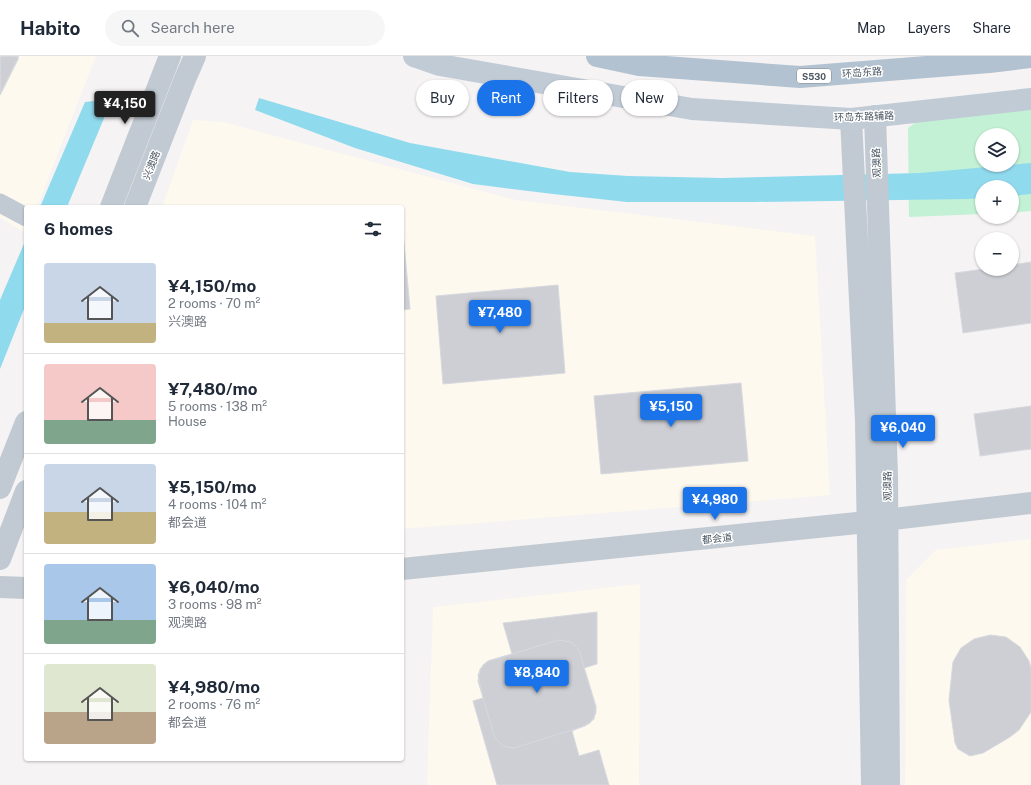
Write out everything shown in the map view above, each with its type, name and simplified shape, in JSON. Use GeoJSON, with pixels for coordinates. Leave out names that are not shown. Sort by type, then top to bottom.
{"type":"FeatureCollection","features":[{"type":"Feature","properties":{"kind":"main road","name":"环岛东路辅路"},"geometry":{"type":"LineString","coordinates":[[414,56],[440,65],[692,109],[851,119],[901,115],[1031,99]]}},
{"type":"Feature","properties":{"kind":"main road","name":"环岛东路"},"geometry":{"type":"LineString","coordinates":[[597,56],[639,65],[800,77],[989,62],[1031,57]]}},
{"type":"Feature","properties":{"kind":"street"},"geometry":{"type":"LineString","coordinates":[[112,205],[170,56]]}},
{"type":"Feature","properties":{"kind":"street","name":"兴澳路"},"geometry":{"type":"LineString","coordinates":[[136,205],[195,56]]}},
{"type":"Feature","properties":{"kind":"street","name":"观澳路"},"geometry":{"type":"LineString","coordinates":[[872,785],[878,521],[875,116]]}},
{"type":"Feature","properties":{"kind":"street","name":"观澳路"},"geometry":{"type":"LineString","coordinates":[[851,119],[866,421],[878,521],[889,785]]}},
{"type":"Feature","properties":{"kind":"street"},"geometry":{"type":"LineString","coordinates":[[0,203],[24,216]]}},
{"type":"Feature","properties":{"kind":"street"},"geometry":{"type":"LineString","coordinates":[[0,488],[24,427]]}},
{"type":"Feature","properties":{"kind":"street"},"geometry":{"type":"LineString","coordinates":[[0,559],[24,496]]}},
{"type":"Feature","properties":{"kind":"street","name":"都会道"},"geometry":{"type":"LineString","coordinates":[[404,569],[878,521],[1031,502]]}},
{"type":"Feature","properties":{"kind":"street"},"geometry":{"type":"LineString","coordinates":[[0,587],[24,588]]}},
{"type":"Feature","properties":{"kind":"shaded area"},"geometry":{"type":"Polygon","coordinates":[[[0,56],[96,56],[38,205],[24,205],[24,232],[0,218],[0,56]]]}},
{"type":"Feature","properties":{"kind":"shaded area"},"geometry":{"type":"Polygon","coordinates":[[[193,120],[223,122],[516,200],[815,236],[830,495],[404,529],[404,205],[163,205],[193,120]]]}},
{"type":"Feature","properties":{"kind":"shaded area"},"geometry":{"type":"Polygon","coordinates":[[[1031,539],[1031,785],[905,785],[906,580],[936,550],[1031,539]]]}},
{"type":"Feature","properties":{"kind":"shaded area"},"geometry":{"type":"Polygon","coordinates":[[[640,584],[639,785],[427,785],[433,607],[640,584]]]}},
{"type":"Feature","properties":{"kind":"green space"},"geometry":{"type":"Polygon","coordinates":[[[1031,101],[1031,211],[1019,212],[1019,180],[975,180],[975,214],[909,217],[908,128],[916,122],[1031,101]]]}},
{"type":"Feature","properties":{"kind":"water"},"geometry":{"type":"Polygon","coordinates":[[[259,98],[410,143],[570,172],[628,176],[722,178],[920,173],[975,168],[975,172],[1019,172],[1019,164],[1031,163],[1031,194],[1019,195],[1019,180],[975,180],[975,198],[968,199],[627,202],[553,194],[473,184],[355,148],[255,110],[259,98]]]}},
{"type":"Feature","properties":{"kind":"water"},"geometry":{"type":"Polygon","coordinates":[[[112,99],[68,205],[41,205],[85,102],[112,99]]]}},
{"type":"Feature","properties":{"kind":"water"},"geometry":{"type":"Polygon","coordinates":[[[24,244],[24,309],[0,369],[0,300],[24,244]]]}},
{"type":"Feature","properties":{"kind":"building"},"geometry":{"type":"Polygon","coordinates":[[[0,56],[18,56],[18,59],[0,95],[0,56]]]}},
{"type":"Feature","properties":{"kind":"building"},"geometry":{"type":"Polygon","coordinates":[[[0,56],[18,56],[18,59],[0,95],[0,56]]]}},
{"type":"Feature","properties":{"kind":"building"},"geometry":{"type":"Polygon","coordinates":[[[404,243],[410,309],[404,310],[404,243]]]}},
{"type":"Feature","properties":{"kind":"building"},"geometry":{"type":"Polygon","coordinates":[[[1031,262],[1031,323],[963,333],[955,273],[975,270],[975,276],[1019,276],[1019,264],[1031,262]]]}},
{"type":"Feature","properties":{"kind":"building"},"geometry":{"type":"Polygon","coordinates":[[[558,285],[565,373],[443,384],[436,296],[558,285]]]}},
{"type":"Feature","properties":{"kind":"building"},"geometry":{"type":"Polygon","coordinates":[[[741,383],[748,461],[601,474],[594,396],[741,383]]]}},
{"type":"Feature","properties":{"kind":"building"},"geometry":{"type":"Polygon","coordinates":[[[1031,406],[1031,449],[980,456],[974,414],[1031,406]]]}},
{"type":"Feature","properties":{"kind":"building"},"geometry":{"type":"Polygon","coordinates":[[[597,612],[597,664],[584,668],[596,707],[596,713],[590,723],[572,731],[579,756],[599,750],[609,785],[497,785],[473,701],[483,698],[478,675],[483,665],[488,661],[512,654],[503,623],[597,612]]]}},
{"type":"Feature","properties":{"kind":"building"},"geometry":{"type":"Polygon","coordinates":[[[990,635],[1006,637],[1020,647],[1029,661],[1031,668],[1031,712],[1019,730],[1010,737],[983,753],[970,756],[958,749],[955,743],[949,700],[953,662],[961,648],[974,639],[990,635]]]}},
{"type":"Feature","properties":{"kind":"building"},"geometry":{"type":"Polygon","coordinates":[[[559,640],[571,642],[579,650],[596,707],[594,719],[585,726],[514,748],[503,746],[495,738],[478,681],[480,669],[488,661],[559,640]]]}}]}
